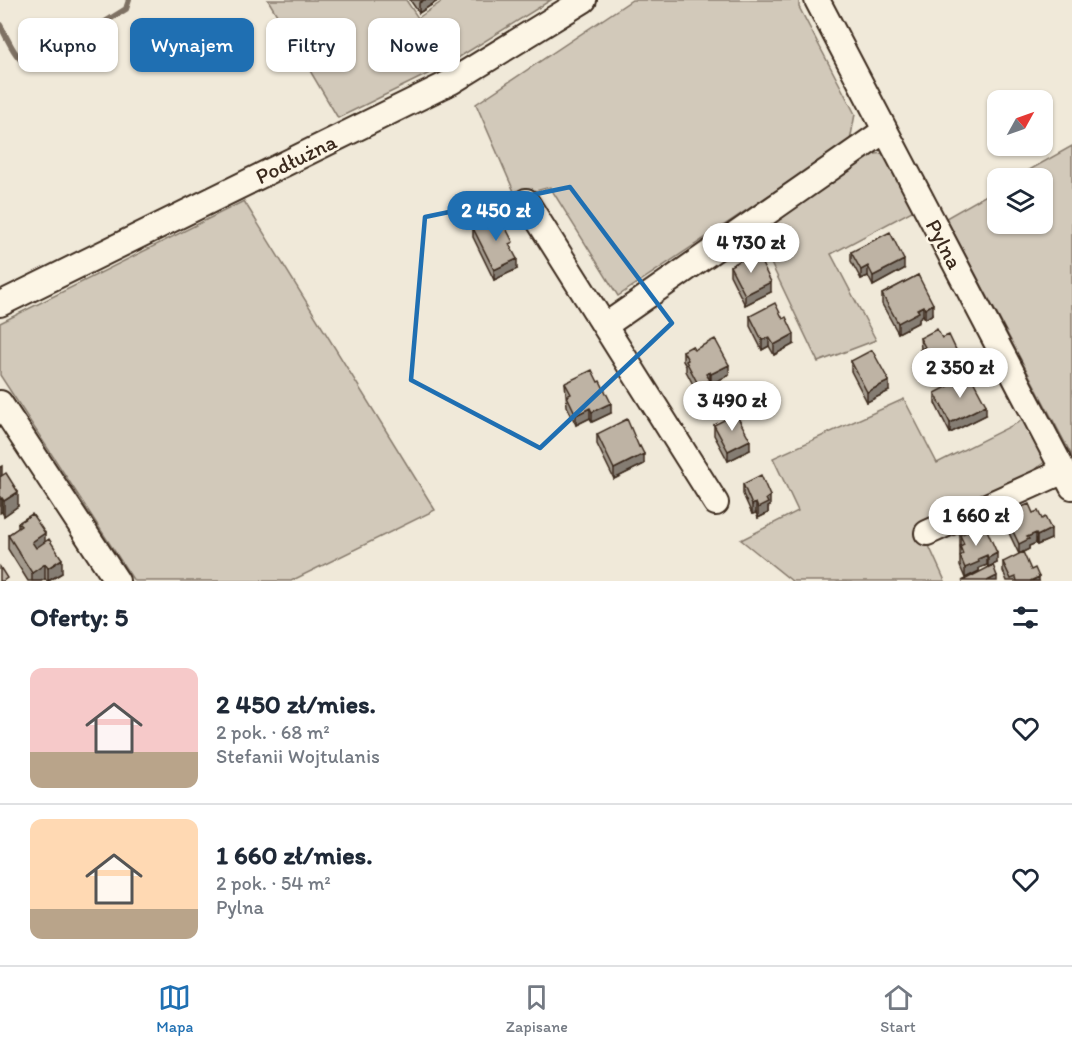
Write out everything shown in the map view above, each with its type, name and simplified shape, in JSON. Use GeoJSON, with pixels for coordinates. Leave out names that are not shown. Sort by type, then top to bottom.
{"type":"FeatureCollection","features":[{"type":"Feature","properties":{"kind":"street","name":"Podłużna"},"geometry":{"type":"LineString","coordinates":[[0,304],[451,82],[584,0]]}},
{"type":"Feature","properties":{"kind":"street","name":"Pylna"},"geometry":{"type":"LineString","coordinates":[[817,0],[1068,479]]}},
{"type":"Feature","properties":{"kind":"street"},"geometry":{"type":"LineString","coordinates":[[606,325],[884,131]]}},
{"type":"Feature","properties":{"kind":"street"},"geometry":{"type":"LineString","coordinates":[[526,201],[716,503]]}},
{"type":"Feature","properties":{"kind":"street"},"geometry":{"type":"LineString","coordinates":[[0,403],[117,581]]}},
{"type":"Feature","properties":{"kind":"street"},"geometry":{"type":"LineString","coordinates":[[927,533],[1068,479]]}},
{"type":"Feature","properties":{"kind":"highlighted area"},"geometry":{"type":"Polygon","coordinates":[[[570,187],[672,323],[540,448],[411,380],[425,217],[570,187]]]}},
{"type":"Feature","properties":{"kind":"shaded area"},"geometry":{"type":"Polygon","coordinates":[[[268,0],[406,0],[418,18],[368,18],[368,72],[432,72],[338,118],[311,72],[356,72],[356,18],[279,18],[268,0]]]}},
{"type":"Feature","properties":{"kind":"shaded area"},"geometry":{"type":"Polygon","coordinates":[[[444,0],[551,0],[460,57],[460,18],[418,18],[444,0]]]}},
{"type":"Feature","properties":{"kind":"shaded area"},"geometry":{"type":"Polygon","coordinates":[[[632,0],[799,0],[799,7],[855,114],[850,141],[618,296],[550,187],[516,196],[476,104],[632,0]]]}},
{"type":"Feature","properties":{"kind":"shaded area"},"geometry":{"type":"Polygon","coordinates":[[[1072,146],[1072,456],[946,218],[987,195],[987,234],[1053,234],[1053,168],[1033,168],[1072,146]]]}},
{"type":"Feature","properties":{"kind":"shaded area"},"geometry":{"type":"Polygon","coordinates":[[[885,153],[914,210],[831,254],[876,340],[818,362],[758,236],[866,155],[885,153]]]}},
{"type":"Feature","properties":{"kind":"shaded area"},"geometry":{"type":"Polygon","coordinates":[[[244,201],[435,510],[291,581],[134,581],[0,375],[0,323],[244,201]]]}},
{"type":"Feature","properties":{"kind":"shaded area"},"geometry":{"type":"Polygon","coordinates":[[[904,399],[937,463],[1025,419],[1045,462],[1025,476],[920,526],[945,581],[792,581],[741,540],[798,511],[773,458],[904,399]]]}},
{"type":"Feature","properties":{"kind":"building"},"geometry":{"type":"Polygon","coordinates":[[[499,215],[513,242],[509,244],[517,259],[494,270],[473,228],[499,215]]]}},
{"type":"Feature","properties":{"kind":"building"},"geometry":{"type":"Polygon","coordinates":[[[890,232],[904,260],[873,276],[868,266],[861,270],[851,252],[890,232]]]}},
{"type":"Feature","properties":{"kind":"building"},"geometry":{"type":"Polygon","coordinates":[[[756,252],[771,282],[745,295],[730,266],[756,252]]]}},
{"type":"Feature","properties":{"kind":"building"},"geometry":{"type":"Polygon","coordinates":[[[918,275],[933,304],[925,309],[923,306],[917,309],[919,312],[898,323],[882,294],[918,275]]]}},
{"type":"Feature","properties":{"kind":"building"},"geometry":{"type":"Polygon","coordinates":[[[775,303],[783,319],[786,317],[794,334],[774,345],[769,337],[762,340],[750,316],[775,303]]]}},
{"type":"Feature","properties":{"kind":"building"},"geometry":{"type":"Polygon","coordinates":[[[937,329],[942,338],[949,335],[958,354],[930,369],[920,350],[925,347],[920,338],[937,329]]]}},
{"type":"Feature","properties":{"kind":"building"},"geometry":{"type":"Polygon","coordinates":[[[715,339],[729,365],[711,374],[710,372],[706,374],[710,380],[699,386],[683,351],[692,346],[694,350],[715,339]]]}},
{"type":"Feature","properties":{"kind":"building"},"geometry":{"type":"Polygon","coordinates":[[[872,350],[889,381],[867,392],[851,361],[872,350]]]}},
{"type":"Feature","properties":{"kind":"building"},"geometry":{"type":"Polygon","coordinates":[[[592,370],[611,403],[592,412],[590,408],[576,415],[567,396],[571,394],[565,383],[592,370]]]}},
{"type":"Feature","properties":{"kind":"building"},"geometry":{"type":"Polygon","coordinates":[[[970,375],[986,405],[950,423],[935,393],[970,375]]]}},
{"type":"Feature","properties":{"kind":"building"},"geometry":{"type":"Polygon","coordinates":[[[736,414],[750,440],[728,451],[714,425],[736,414]]]}},
{"type":"Feature","properties":{"kind":"building"},"geometry":{"type":"Polygon","coordinates":[[[627,419],[644,454],[614,469],[597,434],[627,419]]]}},
{"type":"Feature","properties":{"kind":"building"},"geometry":{"type":"Polygon","coordinates":[[[6,473],[18,492],[4,501],[0,499],[0,477],[6,473]]]}},
{"type":"Feature","properties":{"kind":"building"},"geometry":{"type":"Polygon","coordinates":[[[761,475],[770,496],[766,499],[768,503],[758,508],[756,503],[752,505],[743,484],[761,475]]]}},
{"type":"Feature","properties":{"kind":"building"},"geometry":{"type":"Polygon","coordinates":[[[1029,504],[1033,513],[1038,511],[1042,519],[1045,517],[1051,529],[1037,536],[1036,533],[1027,537],[1029,539],[1019,544],[1007,519],[1018,513],[1017,509],[1029,504]]]}},
{"type":"Feature","properties":{"kind":"building"},"geometry":{"type":"Polygon","coordinates":[[[32,514],[45,533],[32,542],[36,548],[49,539],[62,559],[48,568],[45,564],[32,573],[8,535],[21,526],[18,523],[32,514]]]}},
{"type":"Feature","properties":{"kind":"building"},"geometry":{"type":"Polygon","coordinates":[[[986,528],[997,553],[988,558],[987,555],[978,559],[979,562],[965,568],[960,556],[963,554],[960,546],[964,544],[960,535],[973,529],[975,533],[986,528]]]}},
{"type":"Feature","properties":{"kind":"building"},"geometry":{"type":"Polygon","coordinates":[[[1023,552],[1031,570],[1035,568],[1039,577],[1030,581],[1017,581],[1016,577],[1011,579],[1003,562],[1023,552]]]}},
{"type":"Feature","properties":{"kind":"building"},"geometry":{"type":"Polygon","coordinates":[[[993,565],[997,576],[987,581],[962,581],[993,565]]]}},
{"type":"Feature","properties":{"kind":"building"},"geometry":{"type":"Polygon","coordinates":[[[0,567],[7,578],[3,581],[0,581],[0,567]]]}},
{"type":"Feature","properties":{"kind":"waterway"},"geometry":{"type":"LineString","coordinates":[[0,25],[17,55],[32,67],[126,9],[129,0]]}}]}
